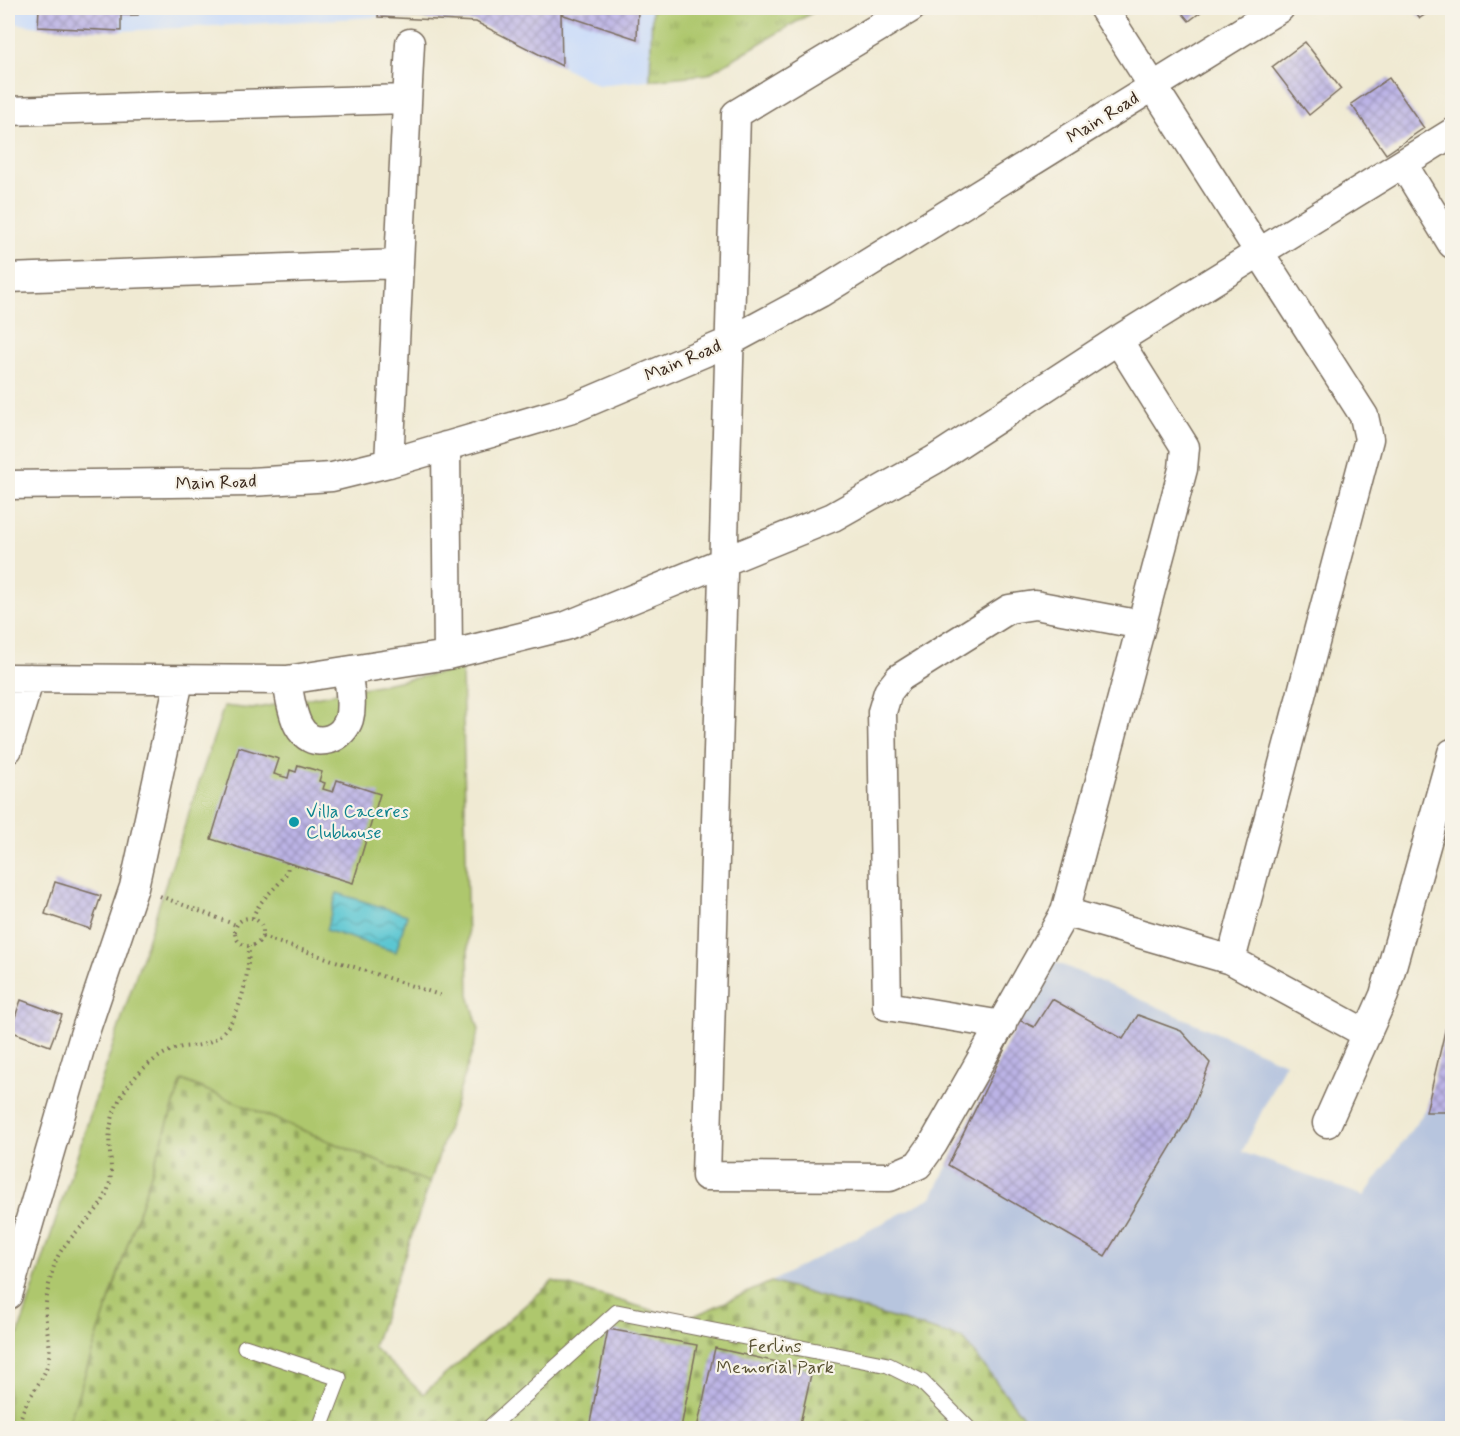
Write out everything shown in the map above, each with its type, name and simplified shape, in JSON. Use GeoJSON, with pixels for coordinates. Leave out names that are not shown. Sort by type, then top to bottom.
{"type":"FeatureCollection","features":[{"type":"Feature","properties":{"kind":"street"},"geometry":{"type":"LineString","coordinates":[[911,8],[736,114],[705,1176],[890,1177],[918,1165],[933,1144],[1065,912],[1183,469],[1185,447],[1118,340]]}},
{"type":"Feature","properties":{"kind":"street"},"geometry":{"type":"LineString","coordinates":[[1103,8],[1258,254],[1364,416],[1369,439],[1231,960]]}},
{"type":"Feature","properties":{"kind":"street","name":"Main Road"},"geometry":{"type":"LineString","coordinates":[[8,485],[251,482],[332,477],[389,464],[569,410],[729,342],[820,293],[1280,8]]}},
{"type":"Feature","properties":{"kind":"street"},"geometry":{"type":"LineString","coordinates":[[389,464],[410,43]]}},
{"type":"Feature","properties":{"kind":"street"},"geometry":{"type":"LineString","coordinates":[[8,111],[407,99]]}},
{"type":"Feature","properties":{"kind":"street"},"geometry":{"type":"LineString","coordinates":[[8,749],[19,678],[179,681],[287,680],[348,672],[448,655],[566,626],[723,564],[833,517],[934,460],[1118,340],[1452,134]]}},
{"type":"Feature","properties":{"kind":"street"},"geometry":{"type":"LineString","coordinates":[[1403,164],[1452,244]]}},
{"type":"Feature","properties":{"kind":"street"},"geometry":{"type":"LineString","coordinates":[[8,278],[399,264]]}},
{"type":"Feature","properties":{"kind":"street"},"geometry":{"type":"LineString","coordinates":[[446,447],[448,655]]}},
{"type":"Feature","properties":{"kind":"street"},"geometry":{"type":"LineString","coordinates":[[1002,1025],[887,1006],[882,712],[888,692],[899,678],[1009,609],[1035,604],[1142,625]]}},
{"type":"Feature","properties":{"kind":"street"},"geometry":{"type":"LineString","coordinates":[[287,680],[295,722],[299,729],[313,739],[322,740],[339,734],[349,719],[348,672]]}},
{"type":"Feature","properties":{"kind":"street"},"geometry":{"type":"LineString","coordinates":[[8,1295],[84,1035],[134,886],[179,681]]}},
{"type":"Feature","properties":{"kind":"street"},"geometry":{"type":"LineString","coordinates":[[1327,1123],[1384,995],[1452,753]]}},
{"type":"Feature","properties":{"kind":"street"},"geometry":{"type":"LineString","coordinates":[[1065,912],[1231,960],[1367,1034]]}},
{"type":"Feature","properties":{"kind":"lane"},"geometry":{"type":"LineString","coordinates":[[489,1428],[617,1312],[888,1365],[922,1382],[968,1428]]}},
{"type":"Feature","properties":{"kind":"lane"},"geometry":{"type":"LineString","coordinates":[[246,1347],[339,1378],[320,1428]]}},
{"type":"Feature","properties":{"kind":"path"},"geometry":{"type":"LineString","coordinates":[[253,918],[259,902],[285,877],[289,870],[287,863]]}},
{"type":"Feature","properties":{"kind":"path"},"geometry":{"type":"LineString","coordinates":[[134,886],[236,925]]}},
{"type":"Feature","properties":{"kind":"path"},"geometry":{"type":"LineString","coordinates":[[245,918],[253,918],[263,927],[262,937],[256,944],[249,946],[237,939],[236,925],[245,918]]}},
{"type":"Feature","properties":{"kind":"path"},"geometry":{"type":"LineString","coordinates":[[262,937],[443,996]]}},
{"type":"Feature","properties":{"kind":"path"},"geometry":{"type":"LineString","coordinates":[[20,1422],[26,1400],[41,1381],[48,1362],[47,1301],[55,1263],[67,1241],[97,1209],[109,1188],[111,1176],[110,1125],[118,1102],[140,1072],[158,1057],[179,1048],[211,1042],[219,1035],[234,1014],[248,980],[249,946]]}},
{"type":"Feature","properties":{"kind":"path"},"geometry":{"type":"LineString","coordinates":[[9,1428],[14,1423],[20,1422]]}},
{"type":"Feature","properties":{"kind":"path"},"geometry":{"type":"LineString","coordinates":[[20,1422],[25,1428]]}},
{"type":"Feature","properties":{"kind":"shaded area"},"geometry":{"type":"Polygon","coordinates":[[[8,8],[820,8],[708,74],[598,85],[476,22],[378,17],[121,31],[38,27],[8,22],[8,8]]]}},
{"type":"Feature","properties":{"kind":"shaded area"},"geometry":{"type":"Polygon","coordinates":[[[1049,959],[1285,1063],[1242,1152],[1364,1196],[1427,1108],[1452,1109],[1452,1428],[1032,1428],[963,1339],[771,1282],[932,1197],[1049,959]]]}},
{"type":"Feature","properties":{"kind":"green space"},"geometry":{"type":"Polygon","coordinates":[[[652,8],[820,8],[708,74],[650,80],[652,8]]]}},
{"type":"Feature","properties":{"kind":"green space"},"geometry":{"type":"Polygon","coordinates":[[[462,669],[469,995],[479,1030],[430,1183],[182,1080],[67,1428],[8,1428],[8,1366],[224,706],[252,709],[462,669]]]}},
{"type":"Feature","properties":{"kind":"green space","name":"Ferlins Memorial Park"},"geometry":{"type":"Polygon","coordinates":[[[182,1080],[430,1183],[373,1347],[423,1394],[553,1281],[685,1320],[771,1282],[963,1339],[1032,1428],[67,1428],[182,1080]]]}},
{"type":"Feature","properties":{"kind":"water"},"geometry":{"type":"Polygon","coordinates":[[[337,893],[407,915],[396,952],[326,930],[337,893]]]}},
{"type":"Feature","properties":{"kind":"building"},"geometry":{"type":"Polygon","coordinates":[[[39,8],[138,8],[138,15],[121,15],[121,31],[38,27],[39,8]]]}},
{"type":"Feature","properties":{"kind":"building"},"geometry":{"type":"Polygon","coordinates":[[[379,8],[638,8],[637,39],[561,14],[562,66],[476,22],[378,17],[379,8]]]}},
{"type":"Feature","properties":{"kind":"building"},"geometry":{"type":"Polygon","coordinates":[[[1178,8],[1206,8],[1189,21],[1178,8]]]}},
{"type":"Feature","properties":{"kind":"building"},"geometry":{"type":"Polygon","coordinates":[[[1412,8],[1435,8],[1420,18],[1412,8]]]}},
{"type":"Feature","properties":{"kind":"building"},"geometry":{"type":"Polygon","coordinates":[[[1305,42],[1341,89],[1309,115],[1272,67],[1305,42]]]}},
{"type":"Feature","properties":{"kind":"building"},"geometry":{"type":"Polygon","coordinates":[[[1389,78],[1424,128],[1386,154],[1351,104],[1389,78]]]}},
{"type":"Feature","properties":{"kind":"building","name":"Villa Caceres Clubhouse"},"geometry":{"type":"Polygon","coordinates":[[[239,747],[279,759],[274,774],[288,778],[290,770],[296,772],[298,765],[322,772],[319,781],[325,783],[323,789],[333,792],[337,780],[380,794],[353,883],[211,839],[239,747]]]}},
{"type":"Feature","properties":{"kind":"building"},"geometry":{"type":"Polygon","coordinates":[[[55,882],[101,896],[90,929],[45,914],[55,882]]]}},
{"type":"Feature","properties":{"kind":"building"},"geometry":{"type":"Polygon","coordinates":[[[1052,999],[1123,1039],[1138,1015],[1181,1031],[1210,1063],[1189,1117],[1105,1256],[948,1165],[1019,1020],[1034,1027],[1052,999]]]}},
{"type":"Feature","properties":{"kind":"building"},"geometry":{"type":"Polygon","coordinates":[[[21,1000],[62,1015],[50,1046],[10,1031],[21,1000]]]}},
{"type":"Feature","properties":{"kind":"building"},"geometry":{"type":"Polygon","coordinates":[[[1452,1001],[1452,1112],[1426,1112],[1452,1001]]]}},
{"type":"Feature","properties":{"kind":"building"},"geometry":{"type":"Polygon","coordinates":[[[608,1329],[697,1345],[681,1428],[589,1428],[608,1329]]]}},
{"type":"Feature","properties":{"kind":"building"},"geometry":{"type":"Polygon","coordinates":[[[715,1348],[812,1370],[799,1428],[697,1428],[715,1348]]]}},
{"type":"Feature","properties":{"kind":"place","name":"Villa Caceres Clubhouse"},"geometry":{"type":"Point","coordinates":[294,822]}}]}
